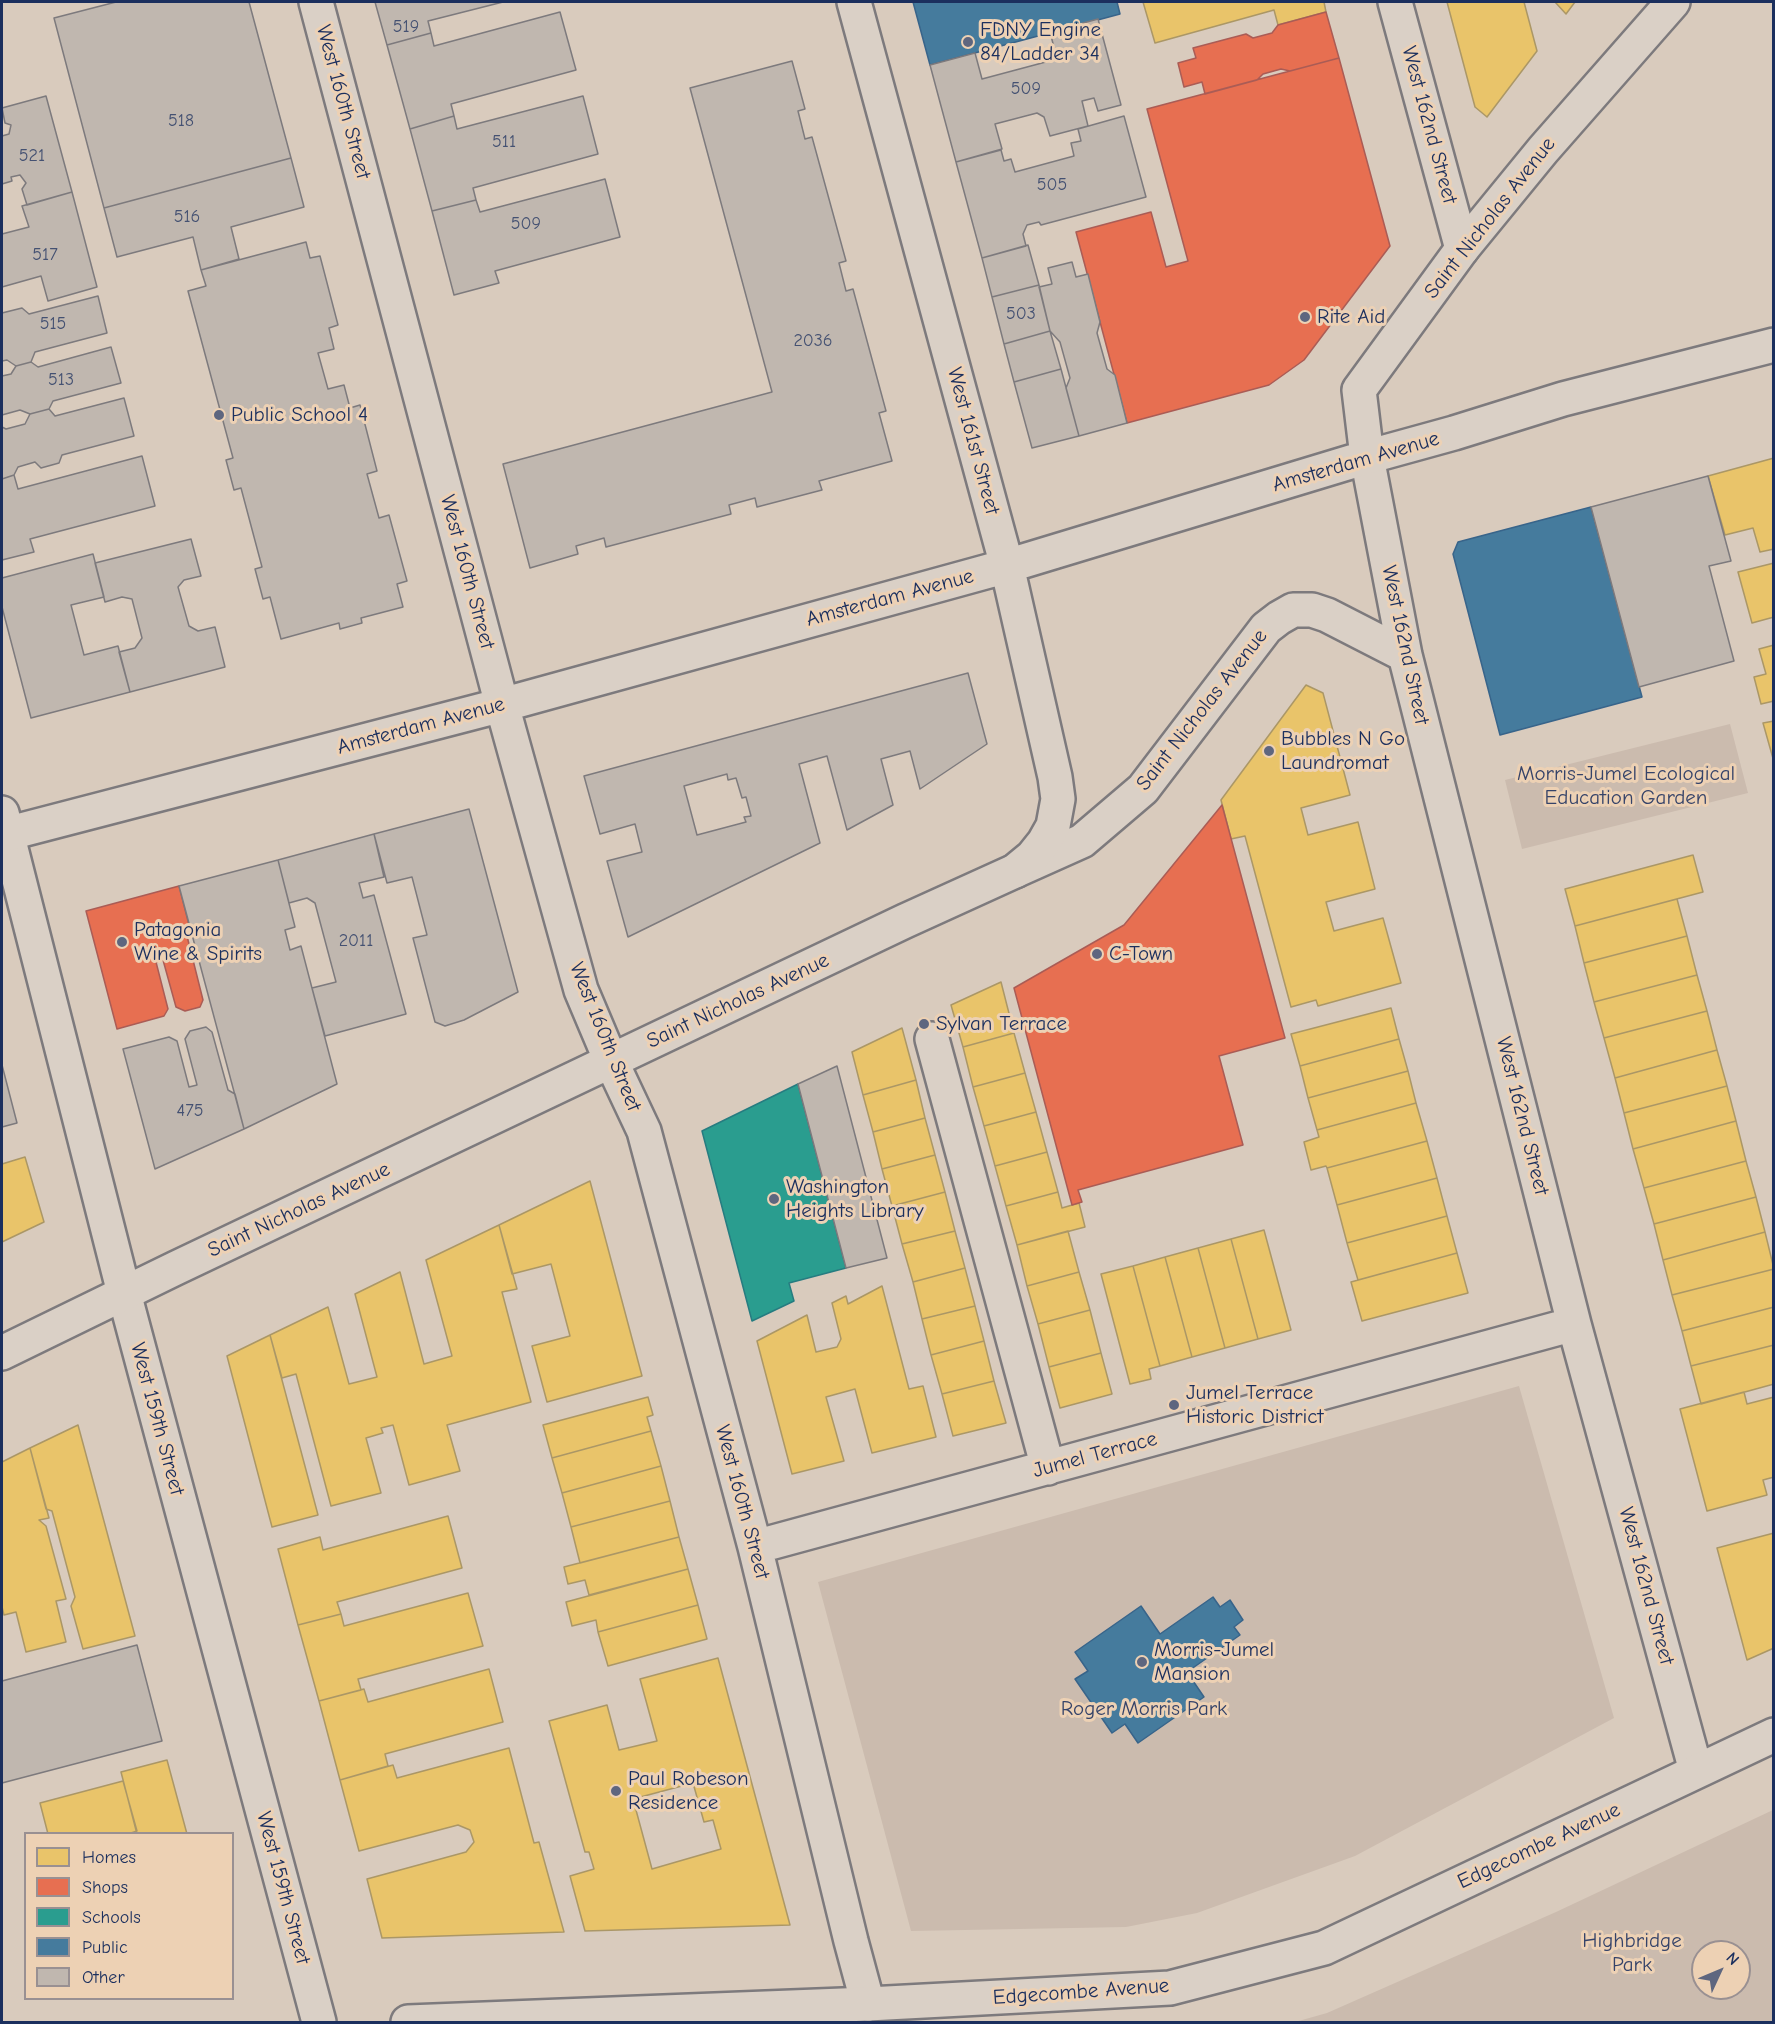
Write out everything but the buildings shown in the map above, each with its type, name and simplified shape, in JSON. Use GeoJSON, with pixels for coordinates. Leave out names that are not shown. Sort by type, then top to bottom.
{"type":"FeatureCollection","features":[{"type":"Feature","properties":{"kind":"street","name":"West 160th Street"},"geometry":{"type":"LineString","coordinates":[[316,2],[502,705],[581,990],[611,1062],[644,1131],[755,1547],[850,1941],[868,2004]]}},
{"type":"Feature","properties":{"kind":"street","name":"West 161st Street"},"geometry":{"type":"LineString","coordinates":[[854,2],[1007,566],[1055,777],[1058,799],[1056,816],[1048,834],[1032,857],[1015,871]]}},
{"type":"Feature","properties":{"kind":"street","name":"West 162nd Street"},"geometry":{"type":"LineString","coordinates":[[1395,2],[1462,249]]}},
{"type":"Feature","properties":{"kind":"street","name":"Saint Nicholas Avenue"},"geometry":{"type":"LineString","coordinates":[[1367,457],[1359,390],[1462,249],[1543,150],[1673,2]]}},
{"type":"Feature","properties":{"kind":"street","name":"Amsterdam Avenue"},"geometry":{"type":"LineString","coordinates":[[3,827],[502,705],[1007,566],[1563,399],[1773,345]]}},
{"type":"Feature","properties":{"kind":"street","name":"West 162nd Street"},"geometry":{"type":"LineString","coordinates":[[1367,457],[1405,655],[1574,1324],[1696,1771]]}},
{"type":"Feature","properties":{"kind":"street","name":"Saint Nicholas Avenue"},"geometry":{"type":"LineString","coordinates":[[2,1353],[611,1062],[1082,841],[1143,789],[1266,628],[1293,610],[1312,610],[1327,615],[1405,655]]}},
{"type":"Feature","properties":{"kind":"street","name":"West 159th Street"},"geometry":{"type":"LineString","coordinates":[[3,827],[124,1293],[319,2022]]}},
{"type":"Feature","properties":{"kind":"street"},"geometry":{"type":"LineString","coordinates":[[932,1039],[1048,1468]]}},
{"type":"Feature","properties":{"kind":"street","name":"Jumel Terrace"},"geometry":{"type":"LineString","coordinates":[[755,1547],[1574,1324]]}},
{"type":"Feature","properties":{"kind":"street","name":"Edgecombe Avenue"},"geometry":{"type":"LineString","coordinates":[[408,2022],[868,2004],[1170,1988],[1323,1948],[1773,1735]]}},
{"type":"Feature","properties":{"kind":"green space","name":"Morris-Jumel Ecological Education Garden"},"geometry":{"type":"Polygon","coordinates":[[[1730,724],[1748,793],[1522,849],[1505,780],[1730,724]]]}},
{"type":"Feature","properties":{"kind":"green space","name":"Roger Morris Park"},"geometry":{"type":"Polygon","coordinates":[[[1519,1386],[1614,1718],[1355,1856],[1197,1913],[1126,1927],[911,1931],[818,1582],[1519,1386]]]}},
{"type":"Feature","properties":{"kind":"green space","name":"Highbridge Park"},"geometry":{"type":"Polygon","coordinates":[[[1773,1810],[1773,2022],[1295,2022],[1327,2013],[1556,1912],[1773,1810]]]}},
{"type":"Feature","properties":{"kind":"place","name":"FDNY Engine 84/Ladder 34"},"geometry":{"type":"Point","coordinates":[968,42]}},
{"type":"Feature","properties":{"kind":"place","name":"Rite Aid"},"geometry":{"type":"Point","coordinates":[1305,317]}},
{"type":"Feature","properties":{"kind":"place","name":"Public School 4"},"geometry":{"type":"Point","coordinates":[219,415]}},
{"type":"Feature","properties":{"kind":"place","name":"Bubbles N Go Laundromat"},"geometry":{"type":"Point","coordinates":[1269,751]}},
{"type":"Feature","properties":{"kind":"place","name":"Patagonia Wine & Spirits"},"geometry":{"type":"Point","coordinates":[122,942]}},
{"type":"Feature","properties":{"kind":"place","name":"C-Town"},"geometry":{"type":"Point","coordinates":[1097,954]}},
{"type":"Feature","properties":{"kind":"place","name":"Sylvan Terrace"},"geometry":{"type":"Point","coordinates":[924,1024]}},
{"type":"Feature","properties":{"kind":"place","name":"Washington Heights Library"},"geometry":{"type":"Point","coordinates":[774,1199]}},
{"type":"Feature","properties":{"kind":"place","name":"Jumel Terrace Historic District"},"geometry":{"type":"Point","coordinates":[1174,1405]}},
{"type":"Feature","properties":{"kind":"place","name":"Morris-Jumel Mansion"},"geometry":{"type":"Point","coordinates":[1142,1662]}},
{"type":"Feature","properties":{"kind":"place","name":"Paul Robeson Residence"},"geometry":{"type":"Point","coordinates":[616,1791]}}]}
